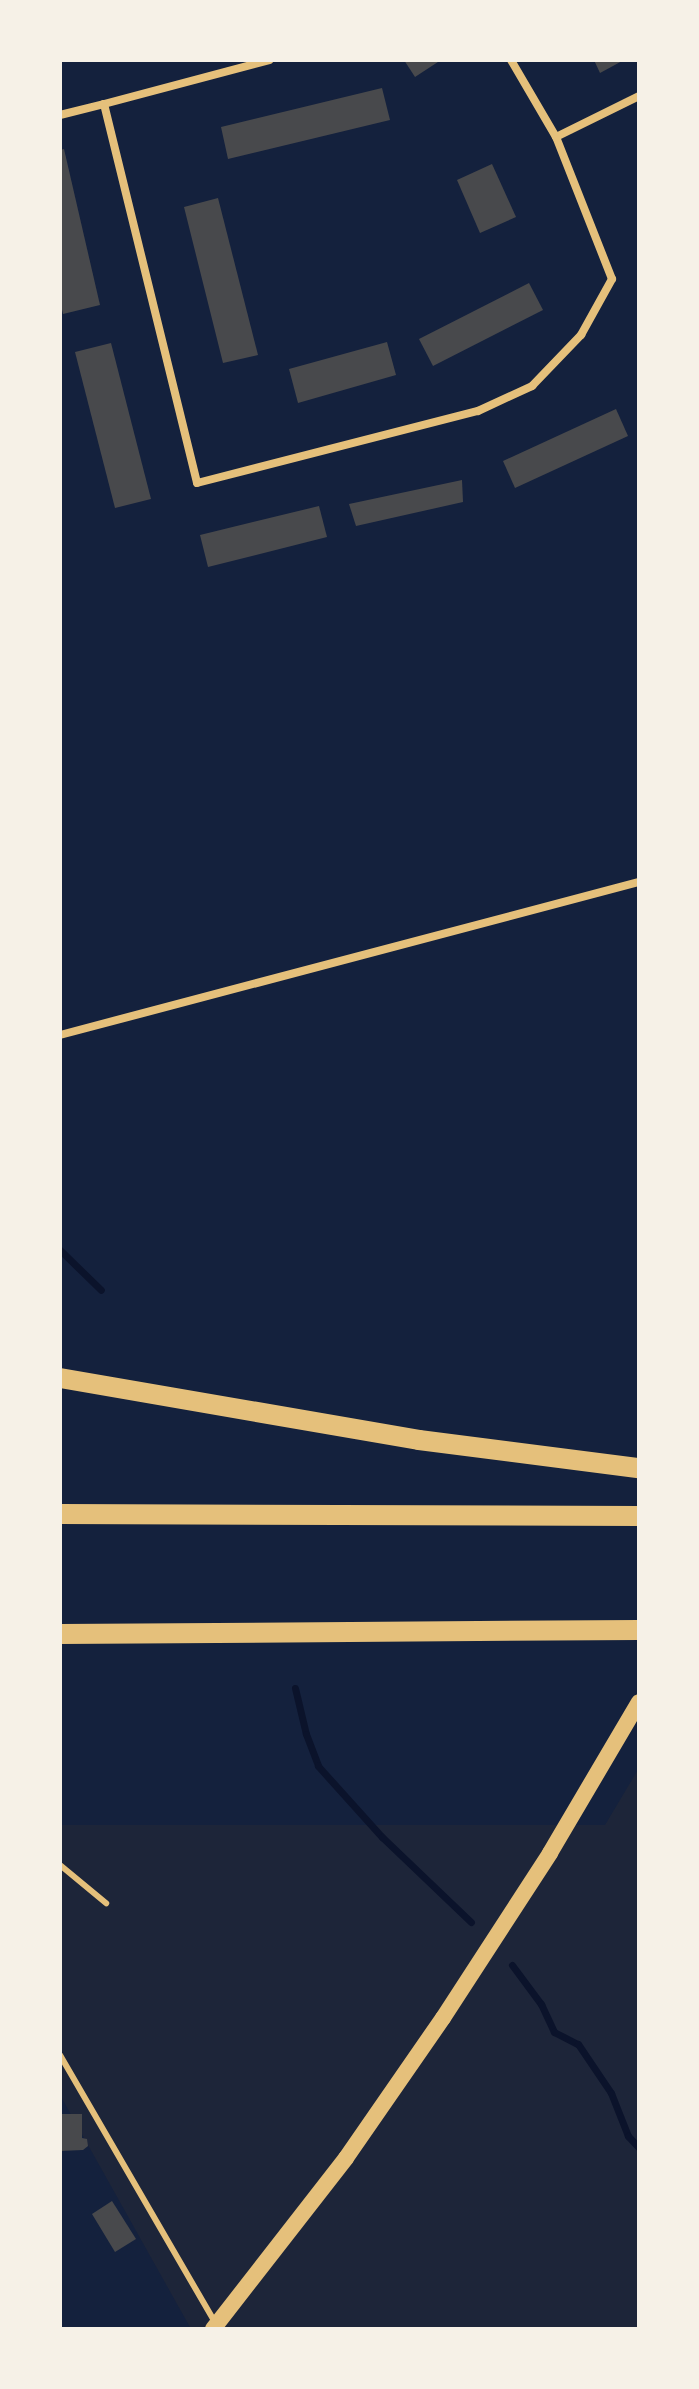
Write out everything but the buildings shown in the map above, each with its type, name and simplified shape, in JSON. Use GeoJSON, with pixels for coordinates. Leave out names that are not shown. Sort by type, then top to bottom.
{"type":"FeatureCollection","features":[{"type":"Feature","properties":{"kind":"highway"},"geometry":{"type":"LineString","coordinates":[[60,1378],[419,1440],[639,1468]]}},
{"type":"Feature","properties":{"kind":"highway"},"geometry":{"type":"LineString","coordinates":[[60,1514],[639,1516]]}},
{"type":"Feature","properties":{"kind":"highway"},"geometry":{"type":"LineString","coordinates":[[60,1625],[243,1632]]}},
{"type":"Feature","properties":{"kind":"highway"},"geometry":{"type":"LineString","coordinates":[[60,1634],[639,1630]]}},
{"type":"Feature","properties":{"kind":"main road"},"geometry":{"type":"LineString","coordinates":[[215,2327],[346,2158],[443,2018],[550,1853],[639,1702]]}},
{"type":"Feature","properties":{"kind":"street"},"geometry":{"type":"LineString","coordinates":[[60,115],[269,60]]}},
{"type":"Feature","properties":{"kind":"street"},"geometry":{"type":"LineString","coordinates":[[104,104],[197,483],[478,411],[532,386],[581,335],[612,279],[556,137],[511,60]]}},
{"type":"Feature","properties":{"kind":"street"},"geometry":{"type":"LineString","coordinates":[[556,137],[639,96]]}},
{"type":"Feature","properties":{"kind":"street"},"geometry":{"type":"LineString","coordinates":[[60,1035],[639,882]]}},
{"type":"Feature","properties":{"kind":"lane"},"geometry":{"type":"LineString","coordinates":[[60,1865],[106,1903]]}},
{"type":"Feature","properties":{"kind":"lane"},"geometry":{"type":"LineString","coordinates":[[60,2055],[215,2327]]}},
{"type":"Feature","properties":{"kind":"shaded area"},"geometry":{"type":"Polygon","coordinates":[[[639,1768],[639,2329],[191,2329],[60,2095],[60,1825],[605,1825],[639,1768]]]}},
{"type":"Feature","properties":{"kind":"waterway"},"geometry":{"type":"LineString","coordinates":[[60,1250],[101,1290]]}},
{"type":"Feature","properties":{"kind":"waterway"},"geometry":{"type":"LineString","coordinates":[[295,1688],[306,1734],[318,1766],[382,1837],[471,1922]]}},
{"type":"Feature","properties":{"kind":"waterway"},"geometry":{"type":"LineString","coordinates":[[512,1965],[541,2004],[554,2032],[578,2044],[611,2093],[628,2136],[639,2148]]}}]}
